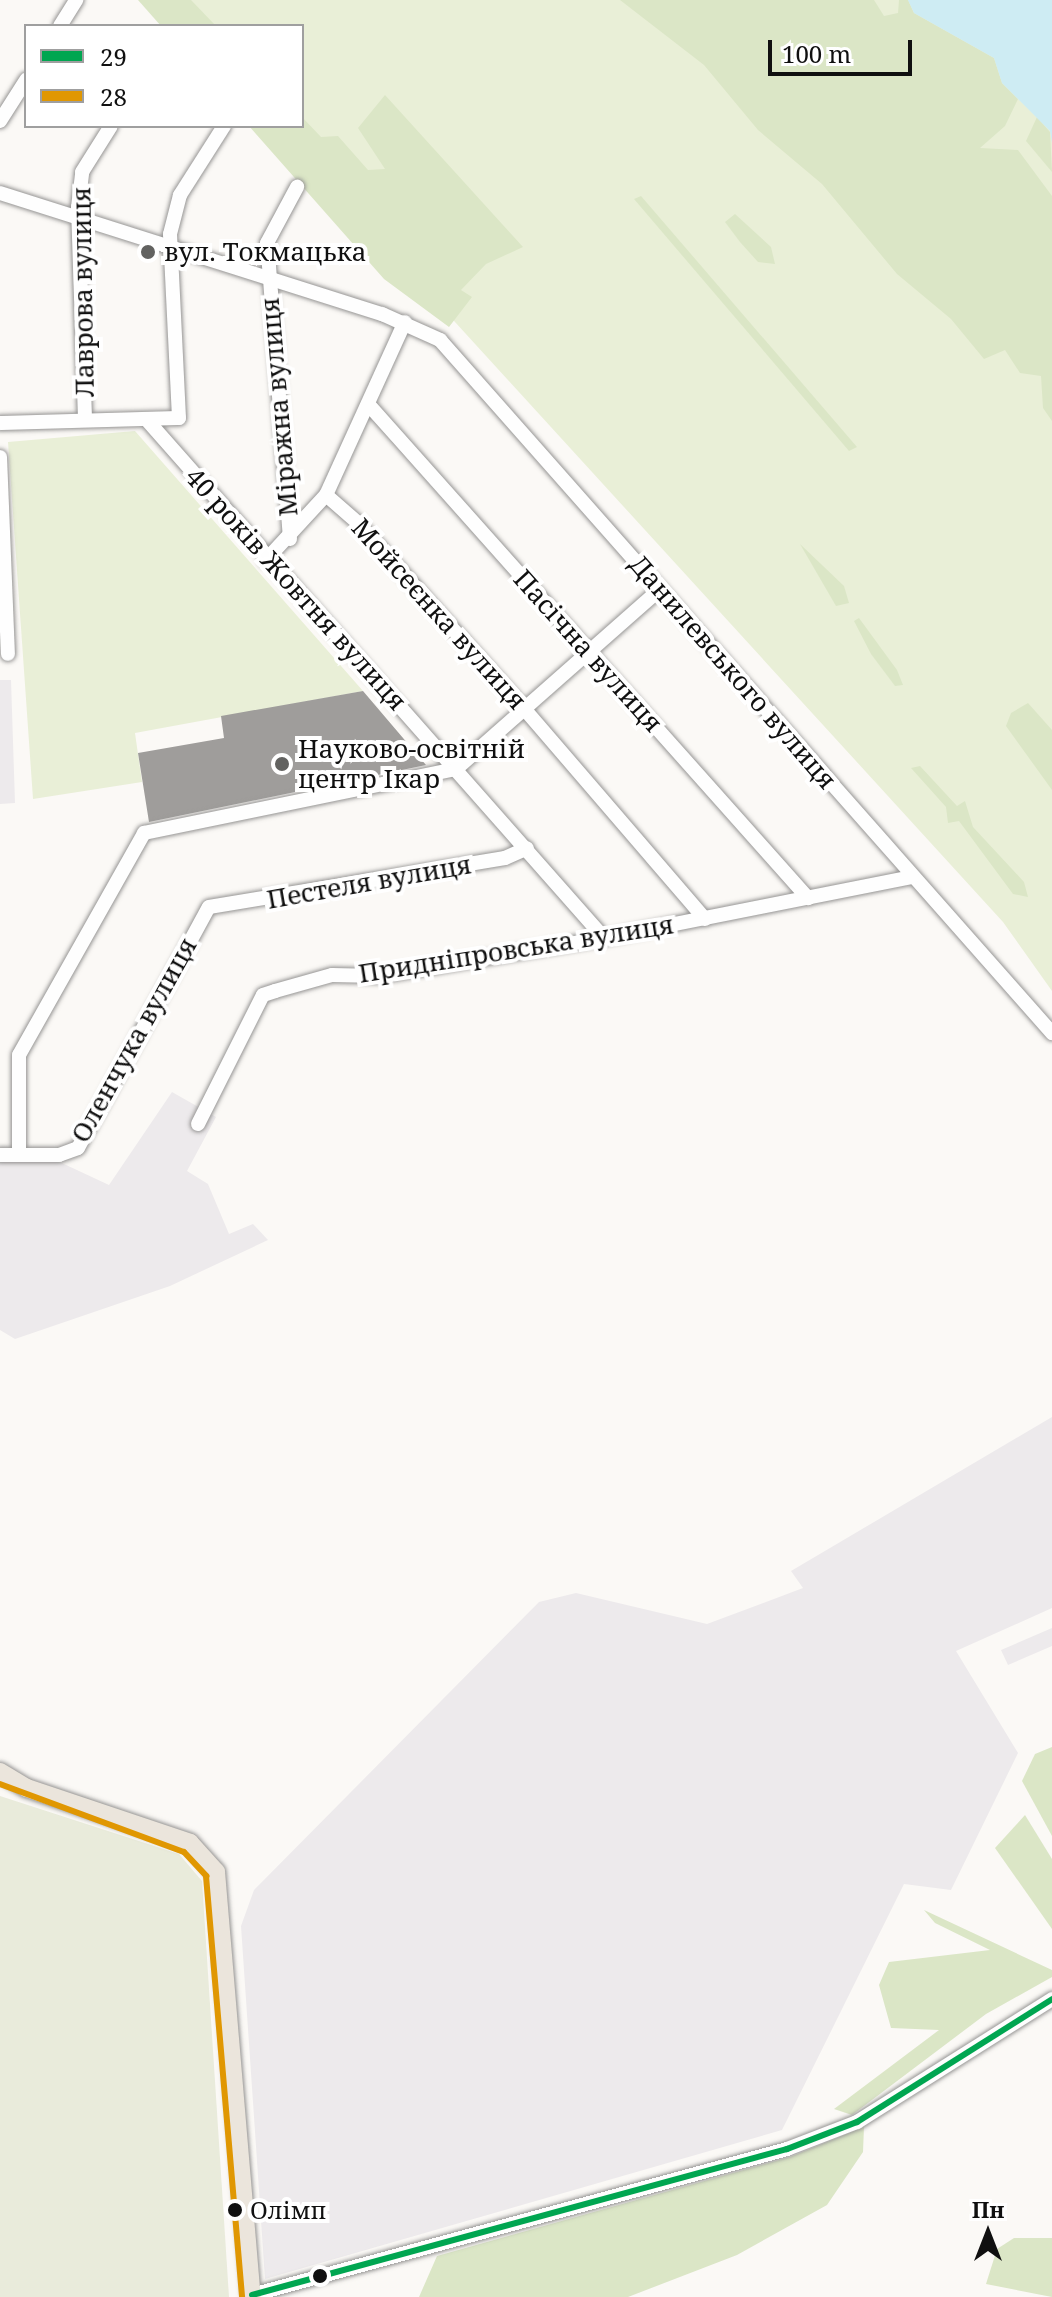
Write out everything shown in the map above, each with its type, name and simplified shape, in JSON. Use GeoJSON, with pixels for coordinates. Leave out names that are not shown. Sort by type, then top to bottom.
{"type":"FeatureCollection","features":[{"type":"Feature","properties":{"kind":"main road"},"geometry":{"type":"LineString","coordinates":[[0,1772],[27,1788]]}},
{"type":"Feature","properties":{"kind":"main road"},"geometry":{"type":"LineString","coordinates":[[0,1780],[190,1843],[216,1872],[252,2296]]}},
{"type":"Feature","properties":{"kind":"street"},"geometry":{"type":"LineString","coordinates":[[61,24],[76,0]]}},
{"type":"Feature","properties":{"kind":"street"},"geometry":{"type":"LineString","coordinates":[[0,121],[24,83]]}},
{"type":"Feature","properties":{"kind":"street","name":"Лаврова вулиця"},"geometry":{"type":"LineString","coordinates":[[85,418],[78,217],[82,172],[110,128]]}},
{"type":"Feature","properties":{"kind":"street"},"geometry":{"type":"LineString","coordinates":[[0,423],[85,418],[179,418],[171,246],[180,195],[223,128]]}},
{"type":"Feature","properties":{"kind":"street","name":"Міражна вулиця"},"geometry":{"type":"LineString","coordinates":[[290,539],[268,277],[272,224],[297,187]]}},
{"type":"Feature","properties":{"kind":"street","name":"Данилевського вулиця"},"geometry":{"type":"LineString","coordinates":[[0,193],[405,322],[458,356],[1052,1033]]}},
{"type":"Feature","properties":{"kind":"street"},"geometry":{"type":"LineString","coordinates":[[266,560],[290,539],[326,495],[405,322]]}},
{"type":"Feature","properties":{"kind":"street","name":"Пасічна вулиця"},"geometry":{"type":"LineString","coordinates":[[368,404],[808,898]]}},
{"type":"Feature","properties":{"kind":"street","name":"40 років Жовтня вулиця"},"geometry":{"type":"LineString","coordinates":[[147,420],[266,560],[527,848],[604,938]]}},
{"type":"Feature","properties":{"kind":"street"},"geometry":{"type":"LineString","coordinates":[[0,457],[8,654]]}},
{"type":"Feature","properties":{"kind":"street","name":"Мойсеєнка вулиця"},"geometry":{"type":"LineString","coordinates":[[326,495],[527,712],[705,919]]}},
{"type":"Feature","properties":{"kind":"street"},"geometry":{"type":"LineString","coordinates":[[19,1154],[19,1055],[144,833],[456,769],[527,712],[660,589]]}},
{"type":"Feature","properties":{"kind":"street","name":"Пестеля вулиця"},"geometry":{"type":"LineString","coordinates":[[209,907],[505,858],[527,848]]}},
{"type":"Feature","properties":{"kind":"street","name":"Придніпровська вулиця"},"geometry":{"type":"LineString","coordinates":[[198,1124],[263,995],[332,975],[379,976],[604,938],[912,877]]}},
{"type":"Feature","properties":{"kind":"street","name":"Оленчука вулиця"},"geometry":{"type":"LineString","coordinates":[[0,1155],[59,1155],[78,1148],[209,907]]}},
{"type":"Feature","properties":{"kind":"street"},"geometry":{"type":"LineString","coordinates":[[1037,1016],[1052,1026]]}},
{"type":"Feature","properties":{"kind":"street"},"geometry":{"type":"LineString","coordinates":[[252,2296],[787,2149],[878,2110],[1052,1999]]}},
{"type":"Feature","properties":{"kind":"shaded area"},"geometry":{"type":"Polygon","coordinates":[[[0,680],[11,680],[15,803],[0,804],[0,680]]]}},
{"type":"Feature","properties":{"kind":"shaded area"},"geometry":{"type":"Polygon","coordinates":[[[172,1092],[216,1117],[187,1171],[208,1184],[229,1234],[253,1224],[268,1240],[170,1286],[15,1339],[0,1330],[0,1160],[49,1157],[109,1185],[172,1092]]]}},
{"type":"Feature","properties":{"kind":"shaded area"},"geometry":{"type":"Polygon","coordinates":[[[1052,1417],[1052,1608],[956,1651],[1018,1753],[951,1890],[904,1884],[782,2130],[265,2279],[241,1926],[254,1890],[539,1602],[576,1593],[707,1624],[803,1588],[791,1571],[1052,1417]]]}},
{"type":"Feature","properties":{"kind":"shaded area"},"geometry":{"type":"Polygon","coordinates":[[[1052,1628],[1052,1646],[1008,1665],[1001,1650],[1052,1628]]]}},
{"type":"Feature","properties":{"kind":"green space"},"geometry":{"type":"Polygon","coordinates":[[[138,0],[191,0],[214,24],[159,24],[138,0]]]}},
{"type":"Feature","properties":{"kind":"green space"},"geometry":{"type":"Polygon","coordinates":[[[161,0],[1052,0],[1052,991],[1003,922],[278,128],[304,128],[304,24],[183,24],[161,0]]]}},
{"type":"Feature","properties":{"kind":"green space"},"geometry":{"type":"Polygon","coordinates":[[[620,0],[874,0],[884,16],[898,13],[899,0],[908,0],[914,13],[994,58],[1002,83],[1018,99],[1005,126],[980,148],[1018,150],[1052,196],[1052,421],[1043,408],[1041,376],[1020,373],[1005,350],[984,359],[951,319],[897,274],[822,184],[758,130],[704,65],[620,0]]]}},
{"type":"Feature","properties":{"kind":"green space"},"geometry":{"type":"Polygon","coordinates":[[[385,95],[523,247],[486,264],[461,290],[472,297],[449,327],[384,279],[251,128],[304,128],[304,119],[321,137],[338,136],[368,170],[385,169],[358,128],[385,95]]]}},
{"type":"Feature","properties":{"kind":"green space"},"geometry":{"type":"Polygon","coordinates":[[[1037,117],[1050,132],[1052,172],[1026,141],[1037,117]]]}},
{"type":"Feature","properties":{"kind":"green space"},"geometry":{"type":"Polygon","coordinates":[[[641,196],[857,447],[849,451],[634,199],[641,196]]]}},
{"type":"Feature","properties":{"kind":"green space"},"geometry":{"type":"Polygon","coordinates":[[[735,214],[771,247],[775,264],[758,262],[740,242],[725,222],[735,214]]]}},
{"type":"Feature","properties":{"kind":"green space"},"geometry":{"type":"Polygon","coordinates":[[[135,431],[363,691],[135,733],[142,782],[33,799],[8,442],[135,431]]]}},
{"type":"Feature","properties":{"kind":"green space"},"geometry":{"type":"Polygon","coordinates":[[[800,544],[844,586],[849,603],[836,606],[800,544]]]}},
{"type":"Feature","properties":{"kind":"green space"},"geometry":{"type":"Polygon","coordinates":[[[859,618],[897,670],[903,685],[895,686],[871,654],[854,621],[859,618]]]}},
{"type":"Feature","properties":{"kind":"green space"},"geometry":{"type":"Polygon","coordinates":[[[1028,703],[1052,730],[1052,790],[1006,726],[1011,713],[1028,703]]]}},
{"type":"Feature","properties":{"kind":"green space"},"geometry":{"type":"Polygon","coordinates":[[[920,766],[957,806],[965,801],[973,827],[1024,882],[1028,897],[1013,894],[959,821],[948,823],[946,807],[911,768],[920,766]]]}},
{"type":"Feature","properties":{"kind":"green space"},"geometry":{"type":"Polygon","coordinates":[[[1052,1747],[1052,1836],[1022,1781],[1035,1754],[1052,1747]]]}},
{"type":"Feature","properties":{"kind":"green space"},"geometry":{"type":"Polygon","coordinates":[[[0,1796],[179,1854],[202,1881],[229,2297],[0,2297],[0,1796]]]}},
{"type":"Feature","properties":{"kind":"green space"},"geometry":{"type":"Polygon","coordinates":[[[1025,1815],[1052,1859],[1052,1929],[995,1848],[1025,1815]]]}},
{"type":"Feature","properties":{"kind":"green space"},"geometry":{"type":"Polygon","coordinates":[[[924,1910],[1052,1970],[1052,1977],[986,2014],[852,2115],[834,2109],[939,2030],[891,2028],[879,1985],[889,1962],[990,1950],[935,1923],[924,1910]]]}},
{"type":"Feature","properties":{"kind":"green space"},"geometry":{"type":"Polygon","coordinates":[[[864,2127],[863,2152],[827,2205],[737,2255],[628,2297],[419,2297],[437,2256],[790,2157],[864,2127]]]}},
{"type":"Feature","properties":{"kind":"green space"},"geometry":{"type":"Polygon","coordinates":[[[1014,2238],[1052,2238],[1052,2297],[986,2284],[997,2249],[1014,2238]]]}},
{"type":"Feature","properties":{"kind":"water"},"geometry":{"type":"Polygon","coordinates":[[[908,0],[1052,0],[1052,143],[1050,131],[1002,83],[994,58],[914,13],[908,0]]]}},
{"type":"Feature","properties":{"kind":"building","name":"Науково-освітній центр Ікар"},"geometry":{"type":"Polygon","coordinates":[[[363,691],[426,765],[149,822],[138,753],[224,738],[221,716],[363,691]]]}},
{"type":"Feature","properties":{"kind":"transit line","name":"28"},"geometry":{"type":"LineString","coordinates":[[0,1784],[184,1852],[206,1876],[242,2297]]}},
{"type":"Feature","properties":{"kind":"transit line","name":"29"},"geometry":{"type":"LineString","coordinates":[[252,2295],[787,2149],[857,2122],[1052,1999]]}},
{"type":"Feature","properties":{"kind":"place","name":"вул. Токмацька"},"geometry":{"type":"Point","coordinates":[148,252]}},
{"type":"Feature","properties":{"kind":"place","name":"Науково-освітній центр Ікар"},"geometry":{"type":"Point","coordinates":[282,764]}},
{"type":"Feature","properties":{"kind":"place","name":"Олімп"},"geometry":{"type":"Point","coordinates":[235,2210]}}]}
